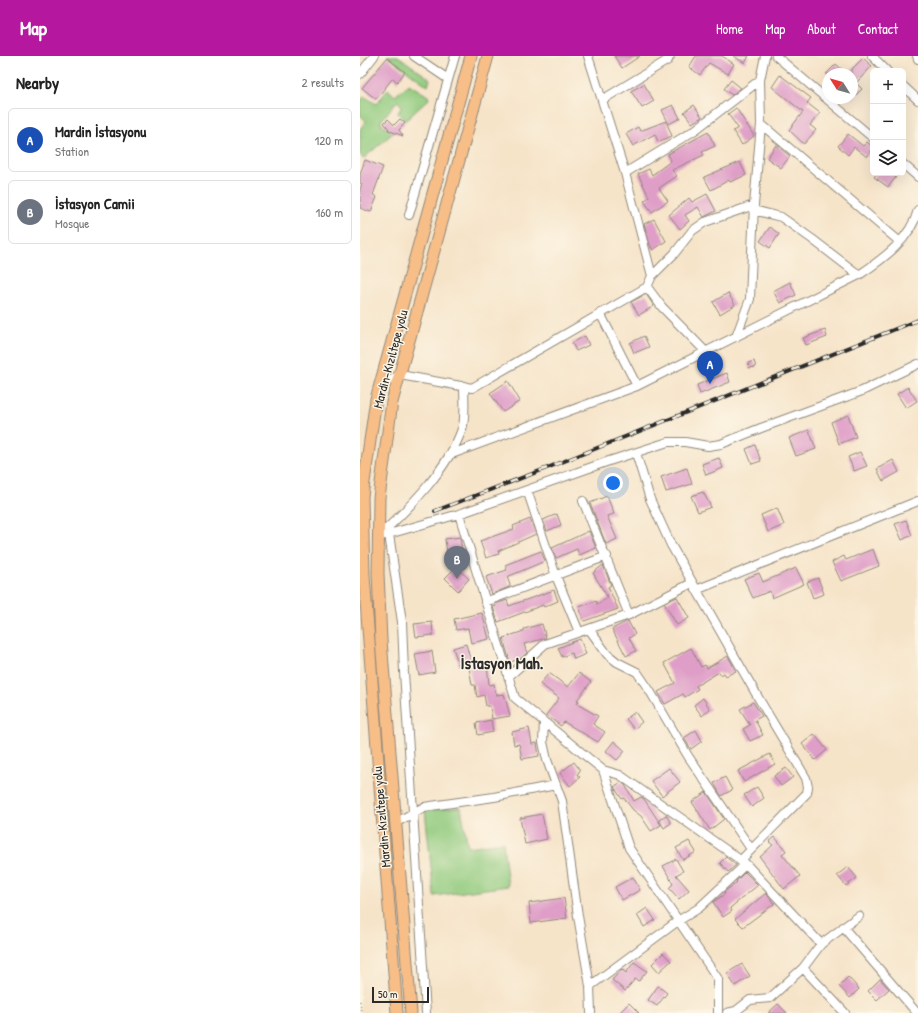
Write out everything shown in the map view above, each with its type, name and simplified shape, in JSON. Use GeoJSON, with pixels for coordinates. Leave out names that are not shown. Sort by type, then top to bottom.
{"type":"FeatureCollection","features":[{"type":"Feature","properties":{"kind":"highway","name":"Mardin-Kızıltepe yolu"},"geometry":{"type":"LineString","coordinates":[[397,1013],[364,575],[362,496],[376,399],[471,56]]}},
{"type":"Feature","properties":{"kind":"highway","name":"Mardin-Kızıltepe yolu"},"geometry":{"type":"LineString","coordinates":[[410,1013],[381,640],[384,535],[379,498],[392,402],[488,56]]}},
{"type":"Feature","properties":{"kind":"street"},"geometry":{"type":"LineString","coordinates":[[360,74],[374,56]]}},
{"type":"Feature","properties":{"kind":"street"},"geometry":{"type":"LineString","coordinates":[[414,56],[448,79]]}},
{"type":"Feature","properties":{"kind":"street"},"geometry":{"type":"LineString","coordinates":[[409,215],[455,56]]}},
{"type":"Feature","properties":{"kind":"street"},"geometry":{"type":"LineString","coordinates":[[588,56],[625,172],[652,276]]}},
{"type":"Feature","properties":{"kind":"street"},"geometry":{"type":"LineString","coordinates":[[602,100],[668,60],[670,56]]}},
{"type":"Feature","properties":{"kind":"street"},"geometry":{"type":"LineString","coordinates":[[736,337],[750,299],[754,208],[761,124],[760,80],[765,56]]}},
{"type":"Feature","properties":{"kind":"street"},"geometry":{"type":"LineString","coordinates":[[776,56],[870,135]]}},
{"type":"Feature","properties":{"kind":"street"},"geometry":{"type":"LineString","coordinates":[[872,56],[884,68]]}},
{"type":"Feature","properties":{"kind":"street"},"geometry":{"type":"LineString","coordinates":[[625,172],[695,130],[760,80]]}},
{"type":"Feature","properties":{"kind":"street"},"geometry":{"type":"LineString","coordinates":[[906,89],[918,100]]}},
{"type":"Feature","properties":{"kind":"street"},"geometry":{"type":"LineString","coordinates":[[761,124],[900,242]]}},
{"type":"Feature","properties":{"kind":"street"},"geometry":{"type":"LineString","coordinates":[[906,167],[918,177]]}},
{"type":"Feature","properties":{"kind":"street"},"geometry":{"type":"LineString","coordinates":[[380,384],[400,375],[472,388],[647,287],[652,276],[674,254],[692,232],[705,222],[754,208],[780,217],[812,238],[859,275]]}},
{"type":"Feature","properties":{"kind":"street"},"geometry":{"type":"LineString","coordinates":[[449,455],[637,386],[859,275],[886,256],[900,242],[916,218],[918,210]]}},
{"type":"Feature","properties":{"kind":"street"},"geometry":{"type":"LineString","coordinates":[[647,287],[662,307],[706,352]]}},
{"type":"Feature","properties":{"kind":"street"},"geometry":{"type":"LineString","coordinates":[[600,314],[637,386]]}},
{"type":"Feature","properties":{"kind":"street"},"geometry":{"type":"LineString","coordinates":[[384,535],[459,514],[668,442],[685,442],[708,446],[721,444],[862,391],[918,364]]}},
{"type":"Feature","properties":{"kind":"street"},"geometry":{"type":"LineString","coordinates":[[384,535],[410,508],[449,455],[463,428],[464,386]]}},
{"type":"Feature","properties":{"kind":"street"},"geometry":{"type":"LineString","coordinates":[[590,986],[678,921],[699,908],[743,863],[751,849],[807,793],[808,787],[806,778],[758,700],[672,545],[650,499],[636,453]]}},
{"type":"Feature","properties":{"kind":"street"},"geometry":{"type":"LineString","coordinates":[[527,490],[556,576],[579,632]]}},
{"type":"Feature","properties":{"kind":"street"},"geometry":{"type":"LineString","coordinates":[[583,501],[607,556],[629,615]]}},
{"type":"Feature","properties":{"kind":"street"},"geometry":{"type":"LineString","coordinates":[[508,677],[544,644],[629,615],[694,586],[918,501]]}},
{"type":"Feature","properties":{"kind":"street"},"geometry":{"type":"LineString","coordinates":[[459,514],[515,698],[603,770],[620,775],[743,863],[822,944]]}},
{"type":"Feature","properties":{"kind":"street"},"geometry":{"type":"LineString","coordinates":[[384,535],[402,622],[426,1013]]}},
{"type":"Feature","properties":{"kind":"street"},"geometry":{"type":"LineString","coordinates":[[485,602],[607,556]]}},
{"type":"Feature","properties":{"kind":"street"},"geometry":{"type":"LineString","coordinates":[[589,629],[607,654],[617,662],[637,672],[650,691],[688,756],[751,849]]}},
{"type":"Feature","properties":{"kind":"street"},"geometry":{"type":"LineString","coordinates":[[544,722],[544,742],[562,801],[578,916],[590,986],[591,1013]]}},
{"type":"Feature","properties":{"kind":"street"},"geometry":{"type":"LineString","coordinates":[[603,770],[630,848],[718,979],[718,1013]]}},
{"type":"Feature","properties":{"kind":"street"},"geometry":{"type":"LineString","coordinates":[[395,823],[424,807],[494,797],[556,784]]}},
{"type":"Feature","properties":{"kind":"street"},"geometry":{"type":"LineString","coordinates":[[727,1013],[736,1011],[750,1000],[770,998],[803,968],[822,944],[859,916]]}},
{"type":"Feature","properties":{"kind":"street"},"geometry":{"type":"LineString","coordinates":[[844,926],[917,1013]]}},
{"type":"Feature","properties":{"kind":"street"},"geometry":{"type":"LineString","coordinates":[[803,968],[845,1013]]}},
{"type":"Feature","properties":{"kind":"path"},"geometry":{"type":"LineString","coordinates":[[360,1001],[361,1013]]}},
{"type":"Feature","properties":{"kind":"green space"},"geometry":{"type":"Polygon","coordinates":[[[387,56],[398,56],[430,79],[428,86],[387,56]]]}},
{"type":"Feature","properties":{"kind":"green space"},"geometry":{"type":"Polygon","coordinates":[[[409,84],[428,96],[429,99],[405,121],[398,113],[402,106],[397,101],[381,121],[381,124],[394,132],[363,159],[360,154],[360,129],[366,121],[360,115],[360,102],[364,96],[376,104],[388,89],[395,96],[409,84]]]}},
{"type":"Feature","properties":{"kind":"green space"},"geometry":{"type":"Polygon","coordinates":[[[461,807],[468,847],[503,842],[508,886],[434,896],[425,810],[461,807]]]}},
{"type":"Feature","properties":{"kind":"building"},"geometry":{"type":"Polygon","coordinates":[[[614,56],[640,56],[622,68],[614,56]]]}},
{"type":"Feature","properties":{"kind":"building"},"geometry":{"type":"Polygon","coordinates":[[[696,56],[722,56],[734,64],[728,74],[709,63],[700,75],[689,67],[696,56]]]}},
{"type":"Feature","properties":{"kind":"building"},"geometry":{"type":"Polygon","coordinates":[[[733,56],[749,56],[745,63],[733,56]]]}},
{"type":"Feature","properties":{"kind":"building"},"geometry":{"type":"Polygon","coordinates":[[[387,58],[405,72],[397,82],[393,78],[376,99],[362,88],[387,58]]]}},
{"type":"Feature","properties":{"kind":"building"},"geometry":{"type":"Polygon","coordinates":[[[863,58],[872,66],[858,81],[858,68],[853,68],[863,58]]]}},
{"type":"Feature","properties":{"kind":"building"},"geometry":{"type":"Polygon","coordinates":[[[836,64],[840,68],[832,68],[836,64]]]}},
{"type":"Feature","properties":{"kind":"building"},"geometry":{"type":"Polygon","coordinates":[[[780,75],[811,98],[807,103],[820,113],[810,125],[816,130],[804,144],[789,130],[803,112],[772,87],[780,75]]]}},
{"type":"Feature","properties":{"kind":"building"},"geometry":{"type":"Polygon","coordinates":[[[731,80],[741,88],[732,95],[724,89],[731,80]]]}},
{"type":"Feature","properties":{"kind":"building"},"geometry":{"type":"Polygon","coordinates":[[[644,84],[654,101],[642,108],[631,91],[644,84]]]}},
{"type":"Feature","properties":{"kind":"building"},"geometry":{"type":"Polygon","coordinates":[[[858,85],[862,89],[858,93],[858,85]]]}},
{"type":"Feature","properties":{"kind":"building"},"geometry":{"type":"Polygon","coordinates":[[[673,105],[680,118],[669,124],[662,110],[673,105]]]}},
{"type":"Feature","properties":{"kind":"building"},"geometry":{"type":"Polygon","coordinates":[[[694,105],[702,117],[692,123],[684,112],[694,105]]]}},
{"type":"Feature","properties":{"kind":"building"},"geometry":{"type":"Polygon","coordinates":[[[736,108],[754,136],[742,145],[733,131],[738,128],[728,114],[736,108]]]}},
{"type":"Feature","properties":{"kind":"building"},"geometry":{"type":"Polygon","coordinates":[[[388,119],[394,125],[400,119],[405,123],[399,130],[403,136],[388,130],[389,129],[384,123],[388,119]]]}},
{"type":"Feature","properties":{"kind":"building"},"geometry":{"type":"Polygon","coordinates":[[[666,121],[672,136],[658,142],[655,134],[633,146],[626,134],[638,127],[640,131],[666,121]]]}},
{"type":"Feature","properties":{"kind":"building"},"geometry":{"type":"Polygon","coordinates":[[[708,132],[715,146],[702,152],[704,155],[672,170],[677,176],[659,188],[668,201],[652,212],[644,201],[649,197],[638,174],[649,169],[652,175],[671,161],[668,154],[708,132]]]}},
{"type":"Feature","properties":{"kind":"building"},"geometry":{"type":"Polygon","coordinates":[[[848,134],[863,146],[867,142],[870,144],[870,152],[867,157],[854,147],[848,155],[838,146],[848,134]]]}},
{"type":"Feature","properties":{"kind":"building"},"geometry":{"type":"Polygon","coordinates":[[[776,145],[790,156],[781,168],[767,158],[776,145]]]}},
{"type":"Feature","properties":{"kind":"building"},"geometry":{"type":"Polygon","coordinates":[[[365,160],[383,167],[373,195],[377,197],[371,212],[360,208],[360,189],[362,184],[360,183],[360,174],[365,160]]]}},
{"type":"Feature","properties":{"kind":"building"},"geometry":{"type":"Polygon","coordinates":[[[740,162],[746,175],[730,182],[729,180],[711,190],[704,177],[740,162]]]}},
{"type":"Feature","properties":{"kind":"building"},"geometry":{"type":"Polygon","coordinates":[[[895,176],[896,177],[888,187],[874,177],[895,176]]]}},
{"type":"Feature","properties":{"kind":"building"},"geometry":{"type":"Polygon","coordinates":[[[707,194],[716,211],[704,217],[698,207],[685,215],[689,221],[680,229],[669,215],[689,198],[692,202],[707,194]]]}},
{"type":"Feature","properties":{"kind":"building"},"geometry":{"type":"Polygon","coordinates":[[[654,219],[666,241],[653,250],[644,224],[654,219]]]}},
{"type":"Feature","properties":{"kind":"building"},"geometry":{"type":"Polygon","coordinates":[[[770,227],[779,234],[770,248],[760,241],[770,227]]]}},
{"type":"Feature","properties":{"kind":"building"},"geometry":{"type":"Polygon","coordinates":[[[790,282],[796,295],[780,303],[773,291],[790,282]]]}},
{"type":"Feature","properties":{"kind":"building"},"geometry":{"type":"Polygon","coordinates":[[[728,293],[735,305],[720,314],[713,302],[728,293]]]}},
{"type":"Feature","properties":{"kind":"building"},"geometry":{"type":"Polygon","coordinates":[[[646,294],[654,306],[639,315],[631,302],[646,294]]]}},
{"type":"Feature","properties":{"kind":"building"},"geometry":{"type":"Polygon","coordinates":[[[825,330],[827,337],[806,345],[803,338],[825,330]]]}},
{"type":"Feature","properties":{"kind":"building"},"geometry":{"type":"Polygon","coordinates":[[[585,336],[589,345],[576,351],[572,343],[585,336]]]}},
{"type":"Feature","properties":{"kind":"building"},"geometry":{"type":"Polygon","coordinates":[[[644,336],[649,347],[634,353],[630,343],[644,336]]]}},
{"type":"Feature","properties":{"kind":"building"},"geometry":{"type":"Polygon","coordinates":[[[754,361],[756,367],[749,368],[748,363],[754,361]]]}},
{"type":"Feature","properties":{"kind":"building"},"geometry":{"type":"Polygon","coordinates":[[[727,373],[730,382],[700,394],[697,385],[727,373]]]}},
{"type":"Feature","properties":{"kind":"building"},"geometry":{"type":"Polygon","coordinates":[[[508,381],[520,401],[503,412],[490,393],[508,381]]]}},
{"type":"Feature","properties":{"kind":"building"},"geometry":{"type":"Polygon","coordinates":[[[908,387],[917,401],[906,408],[897,394],[908,387]]]}},
{"type":"Feature","properties":{"kind":"building"},"geometry":{"type":"Polygon","coordinates":[[[848,415],[856,437],[839,444],[831,422],[848,415]]]}},
{"type":"Feature","properties":{"kind":"building"},"geometry":{"type":"Polygon","coordinates":[[[809,430],[816,449],[796,456],[789,438],[809,430]]]}},
{"type":"Feature","properties":{"kind":"building"},"geometry":{"type":"Polygon","coordinates":[[[755,445],[761,461],[752,464],[746,449],[755,445]]]}},
{"type":"Feature","properties":{"kind":"building"},"geometry":{"type":"Polygon","coordinates":[[[860,452],[867,466],[854,471],[848,457],[860,452]]]}},
{"type":"Feature","properties":{"kind":"building"},"geometry":{"type":"Polygon","coordinates":[[[719,458],[723,468],[706,475],[702,464],[719,458]]]}},
{"type":"Feature","properties":{"kind":"building"},"geometry":{"type":"Polygon","coordinates":[[[893,460],[899,472],[883,481],[877,469],[893,460]]]}},
{"type":"Feature","properties":{"kind":"building"},"geometry":{"type":"Polygon","coordinates":[[[687,468],[692,484],[666,492],[661,477],[687,468]]]}},
{"type":"Feature","properties":{"kind":"building"},"geometry":{"type":"Polygon","coordinates":[[[703,492],[711,507],[698,512],[691,496],[703,492]]]}},
{"type":"Feature","properties":{"kind":"building"},"geometry":{"type":"Polygon","coordinates":[[[607,496],[614,514],[607,516],[617,539],[606,544],[590,503],[607,496]]]}},
{"type":"Feature","properties":{"kind":"building"},"geometry":{"type":"Polygon","coordinates":[[[777,508],[784,525],[768,532],[761,515],[777,508]]]}},
{"type":"Feature","properties":{"kind":"building"},"geometry":{"type":"Polygon","coordinates":[[[557,514],[561,525],[547,531],[543,520],[557,514]]]}},
{"type":"Feature","properties":{"kind":"building"},"geometry":{"type":"Polygon","coordinates":[[[530,519],[536,534],[498,551],[499,554],[486,558],[480,541],[514,529],[513,526],[530,519]]]}},
{"type":"Feature","properties":{"kind":"building"},"geometry":{"type":"Polygon","coordinates":[[[906,520],[912,535],[902,540],[895,524],[906,520]]]}},
{"type":"Feature","properties":{"kind":"building"},"geometry":{"type":"Polygon","coordinates":[[[589,531],[596,548],[579,555],[577,549],[556,558],[552,548],[589,531]]]}},
{"type":"Feature","properties":{"kind":"building"},"geometry":{"type":"Polygon","coordinates":[[[460,537],[462,551],[447,553],[445,539],[460,537]]]}},
{"type":"Feature","properties":{"kind":"building"},"geometry":{"type":"Polygon","coordinates":[[[873,549],[879,566],[841,581],[832,562],[844,556],[846,560],[873,549]]]}},
{"type":"Feature","properties":{"kind":"building"},"geometry":{"type":"Polygon","coordinates":[[[541,551],[545,561],[507,577],[510,585],[509,587],[492,594],[486,577],[507,570],[505,565],[541,551]]]}},
{"type":"Feature","properties":{"kind":"building"},"geometry":{"type":"Polygon","coordinates":[[[603,565],[611,585],[608,587],[618,609],[584,621],[579,607],[596,601],[597,604],[608,598],[593,573],[603,565]]]}},
{"type":"Feature","properties":{"kind":"building"},"geometry":{"type":"Polygon","coordinates":[[[456,567],[469,579],[458,591],[445,578],[456,567]]]}},
{"type":"Feature","properties":{"kind":"building"},"geometry":{"type":"Polygon","coordinates":[[[796,568],[804,584],[772,598],[770,591],[753,598],[744,579],[759,573],[763,582],[796,568]]]}},
{"type":"Feature","properties":{"kind":"building"},"geometry":{"type":"Polygon","coordinates":[[[818,578],[824,594],[813,598],[807,582],[818,578]]]}},
{"type":"Feature","properties":{"kind":"building"},"geometry":{"type":"Polygon","coordinates":[[[554,590],[558,601],[498,622],[493,607],[496,606],[495,604],[507,600],[509,606],[554,590]]]}},
{"type":"Feature","properties":{"kind":"building"},"geometry":{"type":"Polygon","coordinates":[[[677,597],[689,618],[677,625],[664,603],[677,597]]]}},
{"type":"Feature","properties":{"kind":"building"},"geometry":{"type":"Polygon","coordinates":[[[482,613],[489,639],[471,643],[468,628],[456,630],[454,619],[482,613]]]}},
{"type":"Feature","properties":{"kind":"building"},"geometry":{"type":"Polygon","coordinates":[[[628,621],[635,634],[629,638],[636,651],[626,656],[612,629],[628,621]]]}},
{"type":"Feature","properties":{"kind":"building"},"geometry":{"type":"Polygon","coordinates":[[[432,622],[433,635],[416,637],[414,624],[432,622]]]}},
{"type":"Feature","properties":{"kind":"building"},"geometry":{"type":"Polygon","coordinates":[[[542,624],[546,638],[524,644],[527,653],[520,659],[510,662],[503,638],[524,631],[524,629],[542,624]]]}},
{"type":"Feature","properties":{"kind":"building"},"geometry":{"type":"Polygon","coordinates":[[[580,639],[586,654],[574,659],[572,653],[562,657],[558,648],[580,639]]]}},
{"type":"Feature","properties":{"kind":"building"},"geometry":{"type":"Polygon","coordinates":[[[466,644],[471,662],[459,666],[453,648],[466,644]]]}},
{"type":"Feature","properties":{"kind":"building"},"geometry":{"type":"Polygon","coordinates":[[[691,648],[701,667],[705,665],[707,668],[728,656],[736,671],[726,676],[724,673],[721,675],[719,672],[696,686],[698,689],[685,697],[683,694],[665,704],[658,692],[675,683],[664,663],[691,648]]]}},
{"type":"Feature","properties":{"kind":"building"},"geometry":{"type":"Polygon","coordinates":[[[432,651],[435,672],[419,675],[415,654],[432,651]]]}},
{"type":"Feature","properties":{"kind":"building"},"geometry":{"type":"Polygon","coordinates":[[[487,664],[489,685],[494,684],[496,695],[504,694],[510,716],[492,719],[490,706],[486,706],[484,695],[477,697],[475,685],[472,685],[469,667],[487,664]]]}},
{"type":"Feature","properties":{"kind":"building"},"geometry":{"type":"Polygon","coordinates":[[[549,673],[568,687],[579,673],[591,682],[577,700],[579,701],[577,704],[598,716],[593,724],[605,732],[598,742],[564,722],[561,726],[546,715],[559,698],[540,684],[549,673]]]}},
{"type":"Feature","properties":{"kind":"building"},"geometry":{"type":"Polygon","coordinates":[[[703,698],[710,709],[702,716],[694,705],[703,698]]]}},
{"type":"Feature","properties":{"kind":"building"},"geometry":{"type":"Polygon","coordinates":[[[753,702],[762,716],[755,720],[763,735],[750,741],[743,729],[750,725],[740,709],[753,702]]]}},
{"type":"Feature","properties":{"kind":"building"},"geometry":{"type":"Polygon","coordinates":[[[635,712],[642,722],[634,729],[626,719],[635,712]]]}},
{"type":"Feature","properties":{"kind":"building"},"geometry":{"type":"Polygon","coordinates":[[[491,720],[493,732],[478,735],[476,723],[491,720]]]}},
{"type":"Feature","properties":{"kind":"building"},"geometry":{"type":"Polygon","coordinates":[[[529,728],[532,744],[537,743],[539,756],[522,759],[519,744],[514,745],[512,732],[529,728]]]}},
{"type":"Feature","properties":{"kind":"building"},"geometry":{"type":"Polygon","coordinates":[[[696,730],[702,741],[691,749],[684,738],[696,730]]]}},
{"type":"Feature","properties":{"kind":"building"},"geometry":{"type":"Polygon","coordinates":[[[814,734],[827,750],[815,760],[802,744],[814,734]]]}},
{"type":"Feature","properties":{"kind":"building"},"geometry":{"type":"Polygon","coordinates":[[[614,741],[625,751],[617,760],[606,751],[614,741]]]}},
{"type":"Feature","properties":{"kind":"building"},"geometry":{"type":"Polygon","coordinates":[[[770,754],[775,764],[744,782],[738,771],[770,754]]]}},
{"type":"Feature","properties":{"kind":"building"},"geometry":{"type":"Polygon","coordinates":[[[574,762],[580,770],[577,775],[580,777],[570,786],[560,773],[574,762]]]}},
{"type":"Feature","properties":{"kind":"building"},"geometry":{"type":"Polygon","coordinates":[[[669,768],[680,782],[662,796],[651,781],[669,768]]]}},
{"type":"Feature","properties":{"kind":"building"},"geometry":{"type":"Polygon","coordinates":[[[786,768],[793,777],[781,786],[774,776],[786,768]]]}},
{"type":"Feature","properties":{"kind":"building"},"geometry":{"type":"Polygon","coordinates":[[[725,777],[732,790],[721,796],[714,783],[725,777]]]}},
{"type":"Feature","properties":{"kind":"building"},"geometry":{"type":"Polygon","coordinates":[[[621,782],[625,785],[634,801],[641,797],[644,799],[661,825],[651,831],[641,816],[633,810],[624,798],[622,799],[614,787],[621,782]]]}},
{"type":"Feature","properties":{"kind":"building"},"geometry":{"type":"Polygon","coordinates":[[[757,787],[764,798],[752,807],[744,795],[757,787]]]}},
{"type":"Feature","properties":{"kind":"building"},"geometry":{"type":"Polygon","coordinates":[[[706,792],[724,819],[710,830],[692,802],[706,792]]]}},
{"type":"Feature","properties":{"kind":"building"},"geometry":{"type":"Polygon","coordinates":[[[542,814],[547,839],[525,844],[520,818],[542,814]]]}},
{"type":"Feature","properties":{"kind":"building"},"geometry":{"type":"Polygon","coordinates":[[[666,815],[671,823],[664,828],[659,820],[666,815]]]}},
{"type":"Feature","properties":{"kind":"building"},"geometry":{"type":"Polygon","coordinates":[[[775,837],[786,851],[782,854],[800,876],[784,889],[760,857],[773,845],[769,842],[775,837]]]}},
{"type":"Feature","properties":{"kind":"building"},"geometry":{"type":"Polygon","coordinates":[[[689,841],[696,852],[683,860],[676,848],[689,841]]]}},
{"type":"Feature","properties":{"kind":"building"},"geometry":{"type":"Polygon","coordinates":[[[726,857],[736,865],[728,872],[720,863],[726,857]]]}},
{"type":"Feature","properties":{"kind":"building"},"geometry":{"type":"Polygon","coordinates":[[[676,859],[683,871],[676,875],[689,890],[679,899],[669,888],[673,884],[663,866],[676,859]]]}},
{"type":"Feature","properties":{"kind":"building"},"geometry":{"type":"Polygon","coordinates":[[[848,867],[857,878],[846,886],[837,875],[848,867]]]}},
{"type":"Feature","properties":{"kind":"building"},"geometry":{"type":"Polygon","coordinates":[[[745,872],[758,885],[730,908],[732,911],[723,917],[713,902],[725,894],[724,892],[737,882],[736,881],[745,872]]]}},
{"type":"Feature","properties":{"kind":"building"},"geometry":{"type":"Polygon","coordinates":[[[633,877],[640,890],[622,900],[615,887],[633,877]]]}},
{"type":"Feature","properties":{"kind":"building"},"geometry":{"type":"Polygon","coordinates":[[[766,893],[774,904],[743,927],[735,919],[766,893]]]}},
{"type":"Feature","properties":{"kind":"building"},"geometry":{"type":"Polygon","coordinates":[[[564,898],[567,918],[531,923],[529,903],[564,898]]]}},
{"type":"Feature","properties":{"kind":"building"},"geometry":{"type":"Polygon","coordinates":[[[647,908],[655,920],[644,927],[637,915],[647,908]]]}},
{"type":"Feature","properties":{"kind":"building"},"geometry":{"type":"Polygon","coordinates":[[[663,953],[671,961],[659,972],[652,964],[663,953]]]}},
{"type":"Feature","properties":{"kind":"building"},"geometry":{"type":"Polygon","coordinates":[[[634,962],[647,971],[639,981],[635,979],[625,991],[612,980],[622,969],[626,973],[634,962]]]}},
{"type":"Feature","properties":{"kind":"building"},"geometry":{"type":"Polygon","coordinates":[[[742,964],[750,976],[735,986],[727,973],[742,964]]]}},
{"type":"Feature","properties":{"kind":"building"},"geometry":{"type":"Polygon","coordinates":[[[848,977],[859,989],[850,998],[839,986],[848,977]]]}},
{"type":"Feature","properties":{"kind":"building"},"geometry":{"type":"Polygon","coordinates":[[[880,979],[889,989],[877,1000],[868,991],[880,979]]]}},
{"type":"Feature","properties":{"kind":"building"},"geometry":{"type":"Polygon","coordinates":[[[658,986],[667,993],[657,1006],[648,1000],[658,986]]]}},
{"type":"Feature","properties":{"kind":"building"},"geometry":{"type":"Polygon","coordinates":[[[629,1003],[639,1013],[619,1013],[629,1003]]]}},
{"type":"Feature","properties":{"kind":"building"},"geometry":{"type":"Polygon","coordinates":[[[778,1004],[787,1013],[768,1013],[778,1004]]]}},
{"type":"Feature","properties":{"kind":"railway"},"geometry":{"type":"LineString","coordinates":[[435,511],[537,472],[918,320]]}},
{"type":"Feature","properties":{"kind":"place","name":"Mardin İstasyonu"},"geometry":{"type":"Point","coordinates":[710,384]}},
{"type":"Feature","properties":{"kind":"place","name":"İstasyon Camii"},"geometry":{"type":"Point","coordinates":[457,579]}},
{"type":"Feature","properties":{"kind":"district","name":"İstasyon Mah."},"geometry":{"type":"Point","coordinates":[502,663]}}]}
